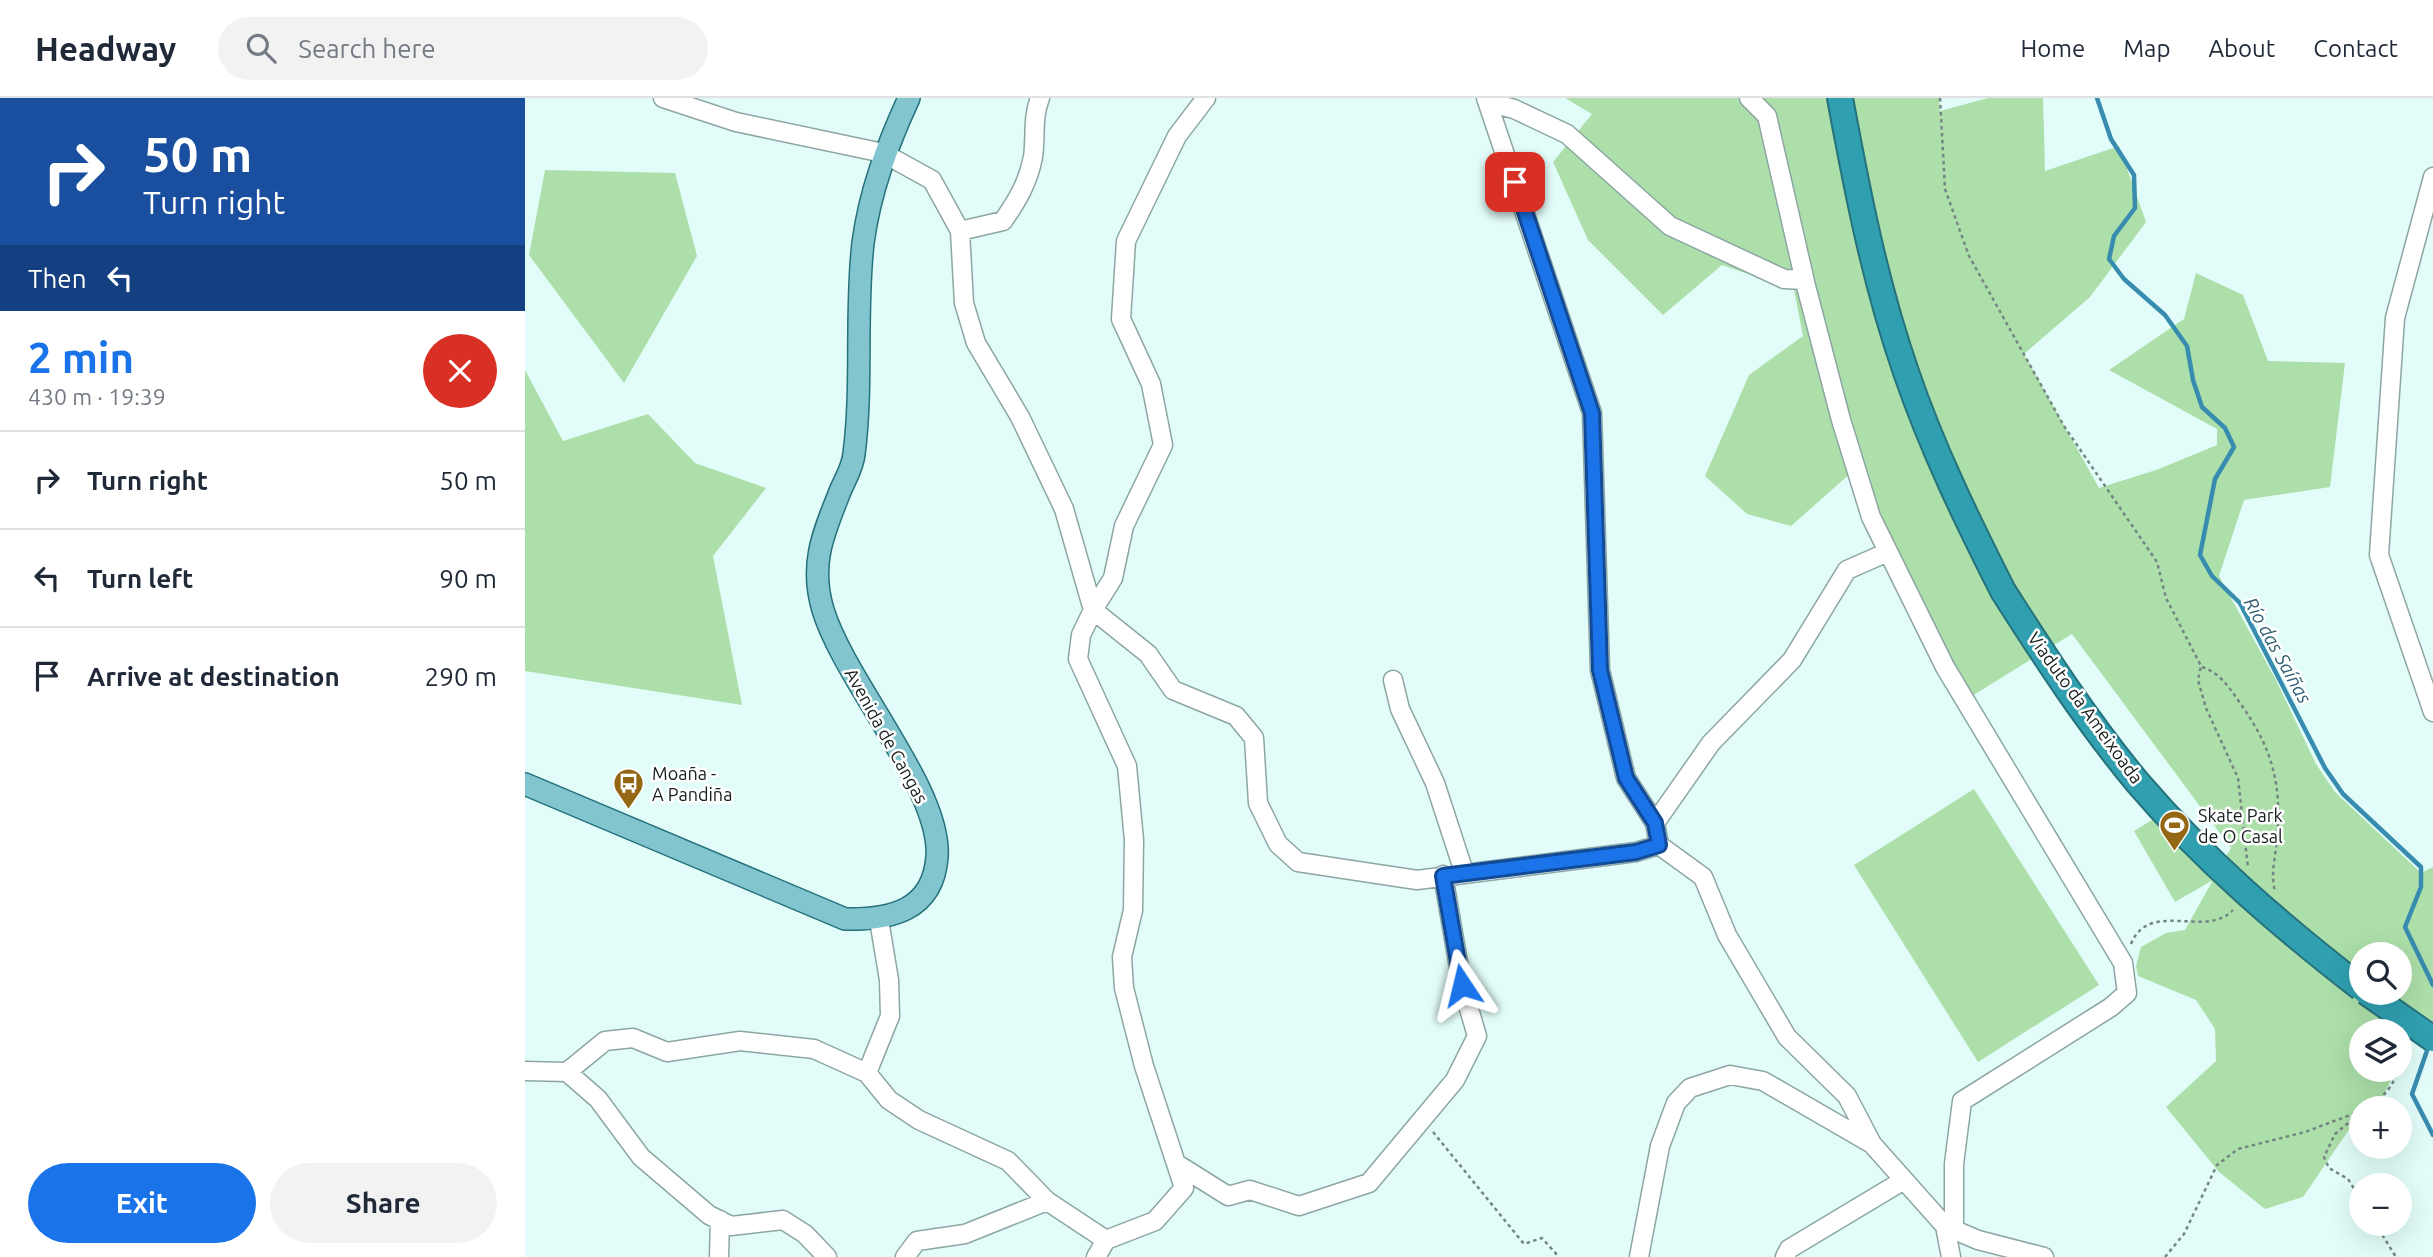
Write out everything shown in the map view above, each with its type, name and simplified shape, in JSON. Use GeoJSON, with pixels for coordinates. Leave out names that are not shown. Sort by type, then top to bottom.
{"type":"FeatureCollection","features":[{"type":"Feature","properties":{"kind":"highway","name":"Viaduto da Ameixoada"},"geometry":{"type":"LineString","coordinates":[[1841,101],[1854,177],[1876,270],[1906,372],[1938,455],[2003,591],[2092,724],[2139,783],[2257,904],[2349,978]]}},
{"type":"Feature","properties":{"kind":"highway"},"geometry":{"type":"LineString","coordinates":[[2385,1005],[2433,1039]]}},
{"type":"Feature","properties":{"kind":"main road","name":"Avenida de Cangas"},"geometry":{"type":"LineString","coordinates":[[525,784],[845,919],[879,920],[893,916],[913,904],[930,886],[937,858],[936,829],[921,794],[838,649],[823,610],[815,574],[821,539],[854,458],[863,245],[883,153],[909,98]]}},
{"type":"Feature","properties":{"kind":"street"},"geometry":{"type":"LineString","coordinates":[[663,98],[736,122],[883,153],[932,180],[960,231],[964,303],[976,342],[1020,417],[1064,509],[1093,610],[1148,654],[1173,690],[1236,716],[1254,738],[1258,803],[1277,844],[1298,862],[1417,880],[1636,852],[1659,845]]}},
{"type":"Feature","properties":{"kind":"street"},"geometry":{"type":"LineString","coordinates":[[960,231],[1003,221],[1022,195],[1033,157],[1035,110],[1040,98]]}},
{"type":"Feature","properties":{"kind":"street"},"geometry":{"type":"LineString","coordinates":[[1097,1257],[1106,1240],[1155,1221],[1184,1188],[1144,1066],[1124,988],[1122,957],[1133,910],[1135,840],[1126,766],[1078,659],[1081,635],[1113,578],[1124,526],[1163,445],[1151,384],[1121,319],[1126,241],[1177,136],[1206,98]]}},
{"type":"Feature","properties":{"kind":"street"},"geometry":{"type":"LineString","coordinates":[[1749,98],[1767,116],[1804,280],[1841,420],[1871,517],[1945,667],[2123,963],[2127,993],[2111,1007],[1962,1101],[1954,1164],[1951,1257]]}},
{"type":"Feature","properties":{"kind":"street"},"geometry":{"type":"LineString","coordinates":[[1487,100],[1514,109],[1567,134],[1670,226],[1784,279],[1804,280]]}},
{"type":"Feature","properties":{"kind":"street"},"geometry":{"type":"LineString","coordinates":[[1487,100],[1592,413],[1600,670],[1626,778],[1655,823],[1659,845],[1703,877],[1727,935],[1787,1037],[1847,1096],[1872,1144],[1927,1209],[1950,1228],[1978,1240],[2045,1257]]}},
{"type":"Feature","properties":{"kind":"street"},"geometry":{"type":"LineString","coordinates":[[2433,177],[2395,318],[2379,555],[2429,685],[2433,712]]}},
{"type":"Feature","properties":{"kind":"street"},"geometry":{"type":"LineString","coordinates":[[1655,823],[1711,743],[1792,660],[1847,570],[1888,552]]}},
{"type":"Feature","properties":{"kind":"street"},"geometry":{"type":"LineString","coordinates":[[1393,680],[1400,709],[1435,783],[1464,872]]}},
{"type":"Feature","properties":{"kind":"street"},"geometry":{"type":"LineString","coordinates":[[1177,1164],[1228,1196],[1250,1190],[1299,1206],[1369,1183],[1455,1080],[1477,1035],[1462,985],[1443,876]]}},
{"type":"Feature","properties":{"kind":"street"},"geometry":{"type":"LineString","coordinates":[[867,1073],[890,1016],[890,980],[879,920]]}},
{"type":"Feature","properties":{"kind":"street"},"geometry":{"type":"LineString","coordinates":[[567,1072],[605,1041],[633,1038],[667,1052],[740,1041],[814,1049],[867,1073],[889,1100],[919,1120],[1008,1161],[1047,1201],[1106,1240]]}},
{"type":"Feature","properties":{"kind":"street"},"geometry":{"type":"LineString","coordinates":[[525,1071],[567,1072],[598,1099],[641,1157],[709,1215],[731,1226],[783,1220],[804,1234],[827,1257]]}},
{"type":"Feature","properties":{"kind":"street"},"geometry":{"type":"LineString","coordinates":[[1639,1257],[1660,1146],[1676,1103],[1690,1088],[1730,1075],[1763,1080],[1872,1144]]}},
{"type":"Feature","properties":{"kind":"street"},"geometry":{"type":"LineString","coordinates":[[1785,1257],[1789,1249],[1904,1180]]}},
{"type":"Feature","properties":{"kind":"street"},"geometry":{"type":"LineString","coordinates":[[905,1257],[917,1241],[965,1234],[1047,1201]]}},
{"type":"Feature","properties":{"kind":"street"},"geometry":{"type":"LineString","coordinates":[[719,1257],[720,1220]]}},
{"type":"Feature","properties":{"kind":"path"},"geometry":{"type":"LineString","coordinates":[[1940,98],[1945,189],[1969,256],[2064,426],[2150,548],[2165,598],[2200,666],[2198,680],[2206,708],[2238,778],[2246,877]]}},
{"type":"Feature","properties":{"kind":"path"},"geometry":{"type":"LineString","coordinates":[[2200,666],[2214,671],[2228,686],[2250,717],[2274,765],[2279,819],[2273,867],[2274,888],[2278,896]]}},
{"type":"Feature","properties":{"kind":"path"},"geometry":{"type":"LineString","coordinates":[[2123,963],[2133,938],[2158,920],[2205,923],[2228,915],[2235,908]]}},
{"type":"Feature","properties":{"kind":"path"},"geometry":{"type":"LineString","coordinates":[[2385,1096],[2396,1082]]}},
{"type":"Feature","properties":{"kind":"path"},"geometry":{"type":"LineString","coordinates":[[2165,1257],[2184,1234],[2217,1165],[2238,1149],[2305,1132],[2349,1116]]}},
{"type":"Feature","properties":{"kind":"path"},"geometry":{"type":"LineString","coordinates":[[1422,1119],[1524,1244],[1542,1238],[1559,1257]]}},
{"type":"Feature","properties":{"kind":"path"},"geometry":{"type":"LineString","coordinates":[[2349,1122],[2335,1134],[2324,1157],[2329,1168],[2349,1181]]}},
{"type":"Feature","properties":{"kind":"path"},"geometry":{"type":"LineString","coordinates":[[2383,1236],[2396,1257]]}},
{"type":"Feature","properties":{"kind":"green space"},"geometry":{"type":"Polygon","coordinates":[[[1565,98],[1939,98],[1940,111],[1988,98],[2043,98],[2045,171],[2119,146],[2146,222],[2090,297],[2024,354],[2099,488],[2159,469],[2217,445],[2217,429],[2109,370],[2184,319],[2196,273],[2243,295],[2268,361],[2345,363],[2330,487],[2244,500],[2219,576],[2276,680],[2316,764],[2335,792],[2421,873],[2433,867],[2433,1032],[2423,1025],[2412,1038],[2412,1019],[2349,1019],[2349,1082],[2390,1082],[2382,1096],[2349,1096],[2349,1130],[2303,1197],[2265,1209],[2219,1172],[2166,1107],[2216,1061],[2215,1029],[2196,1000],[2138,976],[2136,966],[2141,947],[2166,933],[2185,930],[2213,880],[2175,902],[2134,831],[2175,806],[2216,873],[2231,848],[2072,634],[1972,696],[1938,641],[1908,584],[1882,524],[1861,464],[1791,526],[1747,514],[1705,476],[1749,375],[1803,336],[1794,290],[1722,265],[1663,315],[1588,240],[1553,162],[1592,114],[1565,98]]]}},
{"type":"Feature","properties":{"kind":"green space"},"geometry":{"type":"Polygon","coordinates":[[[545,170],[675,173],[697,256],[624,383],[529,255],[545,170]]]}},
{"type":"Feature","properties":{"kind":"green space"},"geometry":{"type":"Polygon","coordinates":[[[525,370],[563,441],[648,414],[695,463],[766,488],[713,556],[742,705],[525,671],[525,370]]]}},
{"type":"Feature","properties":{"kind":"green space"},"geometry":{"type":"Polygon","coordinates":[[[1974,789],[2099,985],[1978,1062],[1854,865],[1974,789]]]}},
{"type":"Feature","properties":{"kind":"waterway","name":"Río das Saíñas"},"geometry":{"type":"LineString","coordinates":[[2097,98],[2111,139],[2134,175],[2135,208],[2114,236],[2109,259],[2124,279],[2165,315],[2187,346],[2193,380],[2202,407],[2225,428],[2234,447],[2215,479],[2200,555],[2212,576],[2240,603],[2325,768],[2343,794],[2421,867],[2421,887],[2405,927],[2433,985]]}},
{"type":"Feature","properties":{"kind":"waterway","name":"Río das Saíñas"},"geometry":{"type":"LineString","coordinates":[[2429,1045],[2412,1094],[2433,1135]]}},
{"type":"Feature","properties":{"kind":"place","name":"Moaña - A Pandiña"},"geometry":{"type":"Point","coordinates":[629,811]}},
{"type":"Feature","properties":{"kind":"place","name":"Skate Park de O Casal"},"geometry":{"type":"Point","coordinates":[2175,853]}},
{"type":"Feature","properties":{"kind":"route"},"geometry":{"type":"LineString","coordinates":[[1462,985],[1443,876],[1636,852],[1659,845],[1655,823],[1626,778],[1600,670],[1592,413],[1579,367],[1515,182]]}}]}
